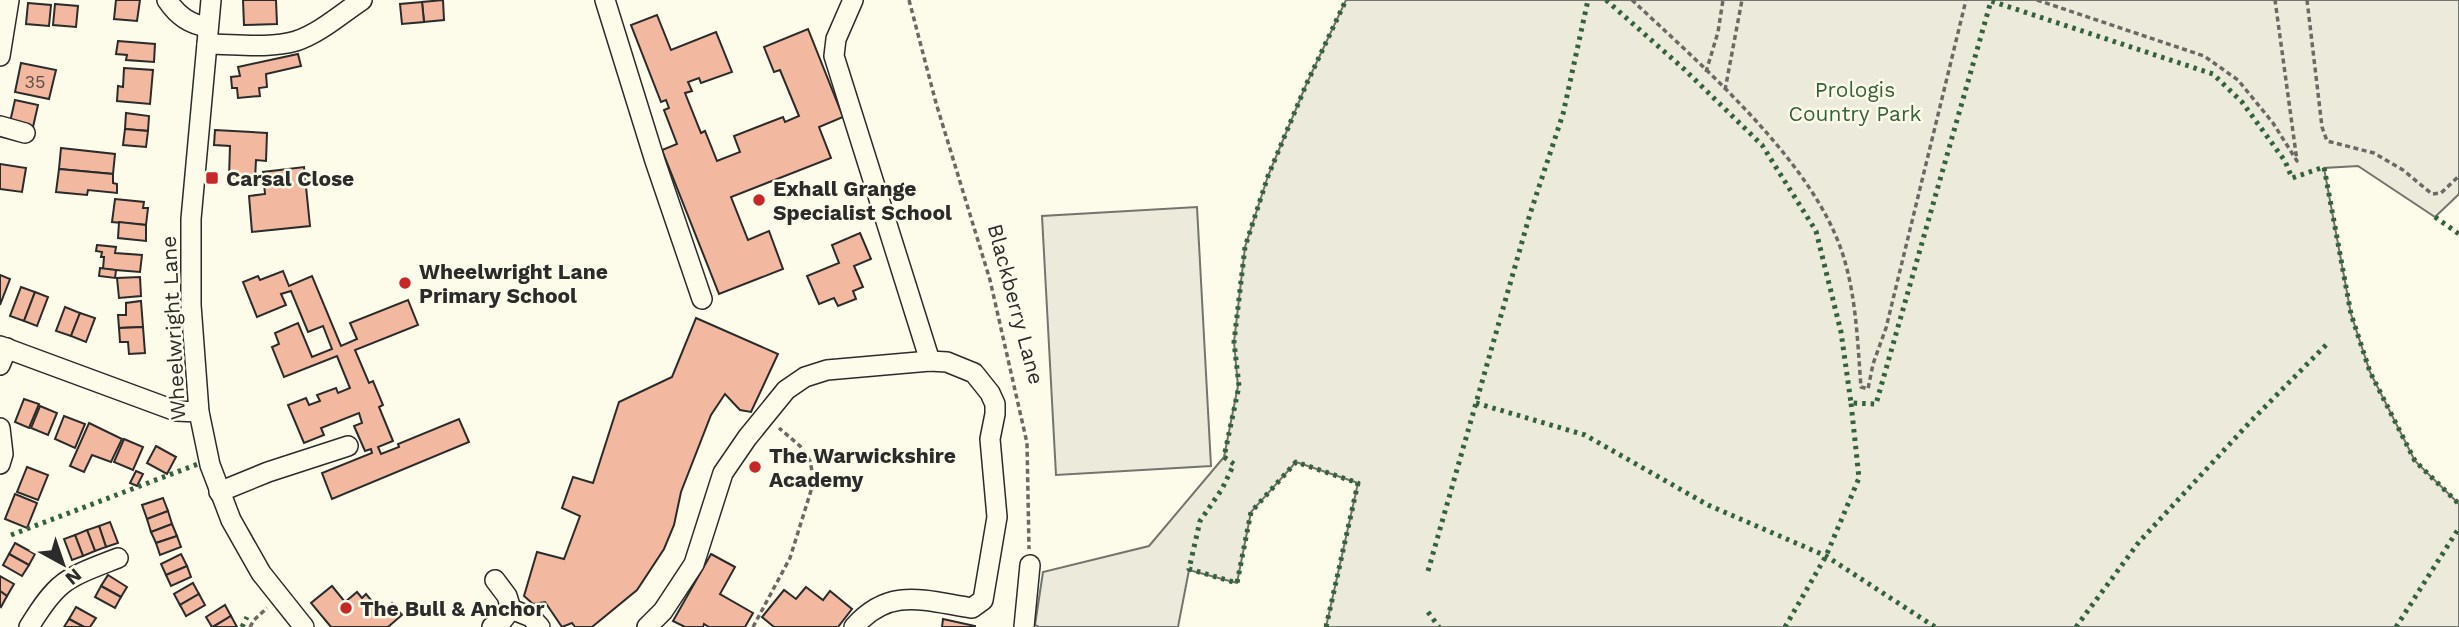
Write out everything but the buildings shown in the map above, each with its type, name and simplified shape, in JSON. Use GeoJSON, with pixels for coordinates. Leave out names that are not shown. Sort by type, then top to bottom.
{"type":"FeatureCollection","features":[{"type":"Feature","properties":{"kind":"street"},"geometry":{"type":"LineString","coordinates":[[0,56],[2,29],[9,0]]}},
{"type":"Feature","properties":{"kind":"street"},"geometry":{"type":"LineString","coordinates":[[167,0],[181,17],[208,35],[274,44],[294,42],[311,35],[362,0]]}},
{"type":"Feature","properties":{"kind":"street","name":"Wheelwright Lane"},"geometry":{"type":"LineString","coordinates":[[211,0],[191,219],[191,305],[199,412],[210,465],[219,492],[247,549],[279,598],[303,627]]}},
{"type":"Feature","properties":{"kind":"street"},"geometry":{"type":"LineString","coordinates":[[605,0],[655,161],[702,299]]}},
{"type":"Feature","properties":{"kind":"street"},"geometry":{"type":"LineString","coordinates":[[853,0],[836,39],[834,56],[930,361]]}},
{"type":"Feature","properties":{"kind":"street"},"geometry":{"type":"LineString","coordinates":[[0,126],[25,132]]}},
{"type":"Feature","properties":{"kind":"street"},"geometry":{"type":"LineString","coordinates":[[2,353],[176,411],[199,412]]}},
{"type":"Feature","properties":{"kind":"street"},"geometry":{"type":"LineString","coordinates":[[647,627],[663,611],[694,564],[723,473],[786,390],[805,377],[827,370],[930,361],[947,362],[974,373],[995,404],[990,439],[997,517],[983,600],[972,608],[906,598],[888,602],[875,609],[854,627]]}},
{"type":"Feature","properties":{"kind":"street"},"geometry":{"type":"LineString","coordinates":[[0,428],[3,454],[0,464]]}},
{"type":"Feature","properties":{"kind":"street"},"geometry":{"type":"LineString","coordinates":[[219,492],[268,472],[348,446]]}},
{"type":"Feature","properties":{"kind":"street"},"geometry":{"type":"LineString","coordinates":[[29,627],[46,599],[58,586],[74,575],[118,558]]}},
{"type":"Feature","properties":{"kind":"street"},"geometry":{"type":"LineString","coordinates":[[1024,627],[1030,565]]}},
{"type":"Feature","properties":{"kind":"street"},"geometry":{"type":"LineString","coordinates":[[492,627],[502,621],[511,609],[508,596],[495,580]]}},
{"type":"Feature","properties":{"kind":"street"},"geometry":{"type":"LineString","coordinates":[[511,609],[531,617],[540,627]]}},
{"type":"Feature","properties":{"kind":"path","name":"Blackberry Lane"},"geometry":{"type":"LineString","coordinates":[[909,0],[936,103],[990,280],[1027,443],[1030,565]]}},
{"type":"Feature","properties":{"kind":"path"},"geometry":{"type":"LineString","coordinates":[[1632,0],[1725,90],[1791,163],[1835,234],[1849,283],[1857,332],[1861,387],[1868,389],[1873,364],[1886,328],[1966,0]]}},
{"type":"Feature","properties":{"kind":"path"},"geometry":{"type":"LineString","coordinates":[[1706,72],[1718,32],[1723,0]]}},
{"type":"Feature","properties":{"kind":"path"},"geometry":{"type":"LineString","coordinates":[[1725,90],[1742,0]]}},
{"type":"Feature","properties":{"kind":"path"},"geometry":{"type":"LineString","coordinates":[[2037,0],[2204,56],[2238,80],[2273,123],[2297,161],[2275,0]]}},
{"type":"Feature","properties":{"kind":"path"},"geometry":{"type":"LineString","coordinates":[[2307,0],[2322,127],[2327,141],[2374,153],[2403,170],[2432,194],[2441,193],[2459,176]]}},
{"type":"Feature","properties":{"kind":"path"},"geometry":{"type":"LineString","coordinates":[[752,627],[790,558],[814,481],[810,461],[800,446],[764,416]]}},
{"type":"Feature","properties":{"kind":"path"},"geometry":{"type":"LineString","coordinates":[[250,627],[254,620],[279,598]]}},
{"type":"Feature","properties":{"kind":"green space","name":"Prologis Country Park"},"geometry":{"type":"Polygon","coordinates":[[[1346,0],[2459,0],[2459,194],[2435,217],[2358,166],[2324,168],[2351,314],[2370,372],[2415,461],[2459,504],[2459,627],[1326,627],[1358,483],[1296,462],[1251,512],[1237,583],[1189,570],[1178,627],[1035,625],[1043,572],[1149,546],[1224,457],[1238,386],[1234,342],[1245,247],[1268,176],[1306,85],[1346,0]]]}},
{"type":"Feature","properties":{"kind":"green space"},"geometry":{"type":"Polygon","coordinates":[[[1197,207],[1211,466],[1056,475],[1042,216],[1197,207]]]}},
{"type":"Feature","properties":{"kind":"hedge"},"geometry":{"type":"LineString","coordinates":[[1326,627],[1358,483],[1296,462],[1251,512],[1237,583],[1189,569],[1200,521],[1222,489],[1234,464],[1224,457],[1239,386],[1234,342],[1245,247],[1268,176],[1306,85],[1346,0]]}},
{"type":"Feature","properties":{"kind":"hedge"},"geometry":{"type":"LineString","coordinates":[[1428,571],[1530,214],[1563,114],[1588,0]]}},
{"type":"Feature","properties":{"kind":"hedge"},"geometry":{"type":"LineString","coordinates":[[1606,0],[1684,69],[1762,145],[1816,231],[1841,332],[1851,403],[1876,404],[1991,1],[2213,74],[2242,102],[2285,161],[2292,178],[2324,167],[2351,314],[2370,372],[2415,461],[2459,504]]}},
{"type":"Feature","properties":{"kind":"hedge"},"geometry":{"type":"LineString","coordinates":[[2435,217],[2459,234]]}},
{"type":"Feature","properties":{"kind":"hedge"},"geometry":{"type":"LineString","coordinates":[[2076,627],[2139,542],[2250,422],[2327,344]]}},
{"type":"Feature","properties":{"kind":"hedge"},"geometry":{"type":"LineString","coordinates":[[1476,403],[1585,435],[1708,505],[1826,556],[1935,627]]}},
{"type":"Feature","properties":{"kind":"hedge"},"geometry":{"type":"LineString","coordinates":[[1785,627],[1826,556],[1859,478],[1851,403]]}},
{"type":"Feature","properties":{"kind":"hedge"},"geometry":{"type":"LineString","coordinates":[[11,535],[198,464]]}},
{"type":"Feature","properties":{"kind":"hedge"},"geometry":{"type":"LineString","coordinates":[[2396,627],[2459,528]]}},
{"type":"Feature","properties":{"kind":"hedge"},"geometry":{"type":"LineString","coordinates":[[1428,612],[1439,627]]}},
{"type":"Feature","properties":{"kind":"hedge"},"geometry":{"type":"LineString","coordinates":[[242,627],[247,617]]}},
{"type":"Feature","properties":{"kind":"place","name":"Carsal Close"},"geometry":{"type":"Point","coordinates":[212,178]}},
{"type":"Feature","properties":{"kind":"place","name":"Exhall Grange Specialist School"},"geometry":{"type":"Point","coordinates":[759,200]}},
{"type":"Feature","properties":{"kind":"place","name":"Wheelwright Lane Primary School"},"geometry":{"type":"Point","coordinates":[405,283]}},
{"type":"Feature","properties":{"kind":"place","name":"The Warwickshire Academy"},"geometry":{"type":"Point","coordinates":[755,467]}},
{"type":"Feature","properties":{"kind":"place","name":"The Bull & Anchor"},"geometry":{"type":"Point","coordinates":[346,608]}}]}
